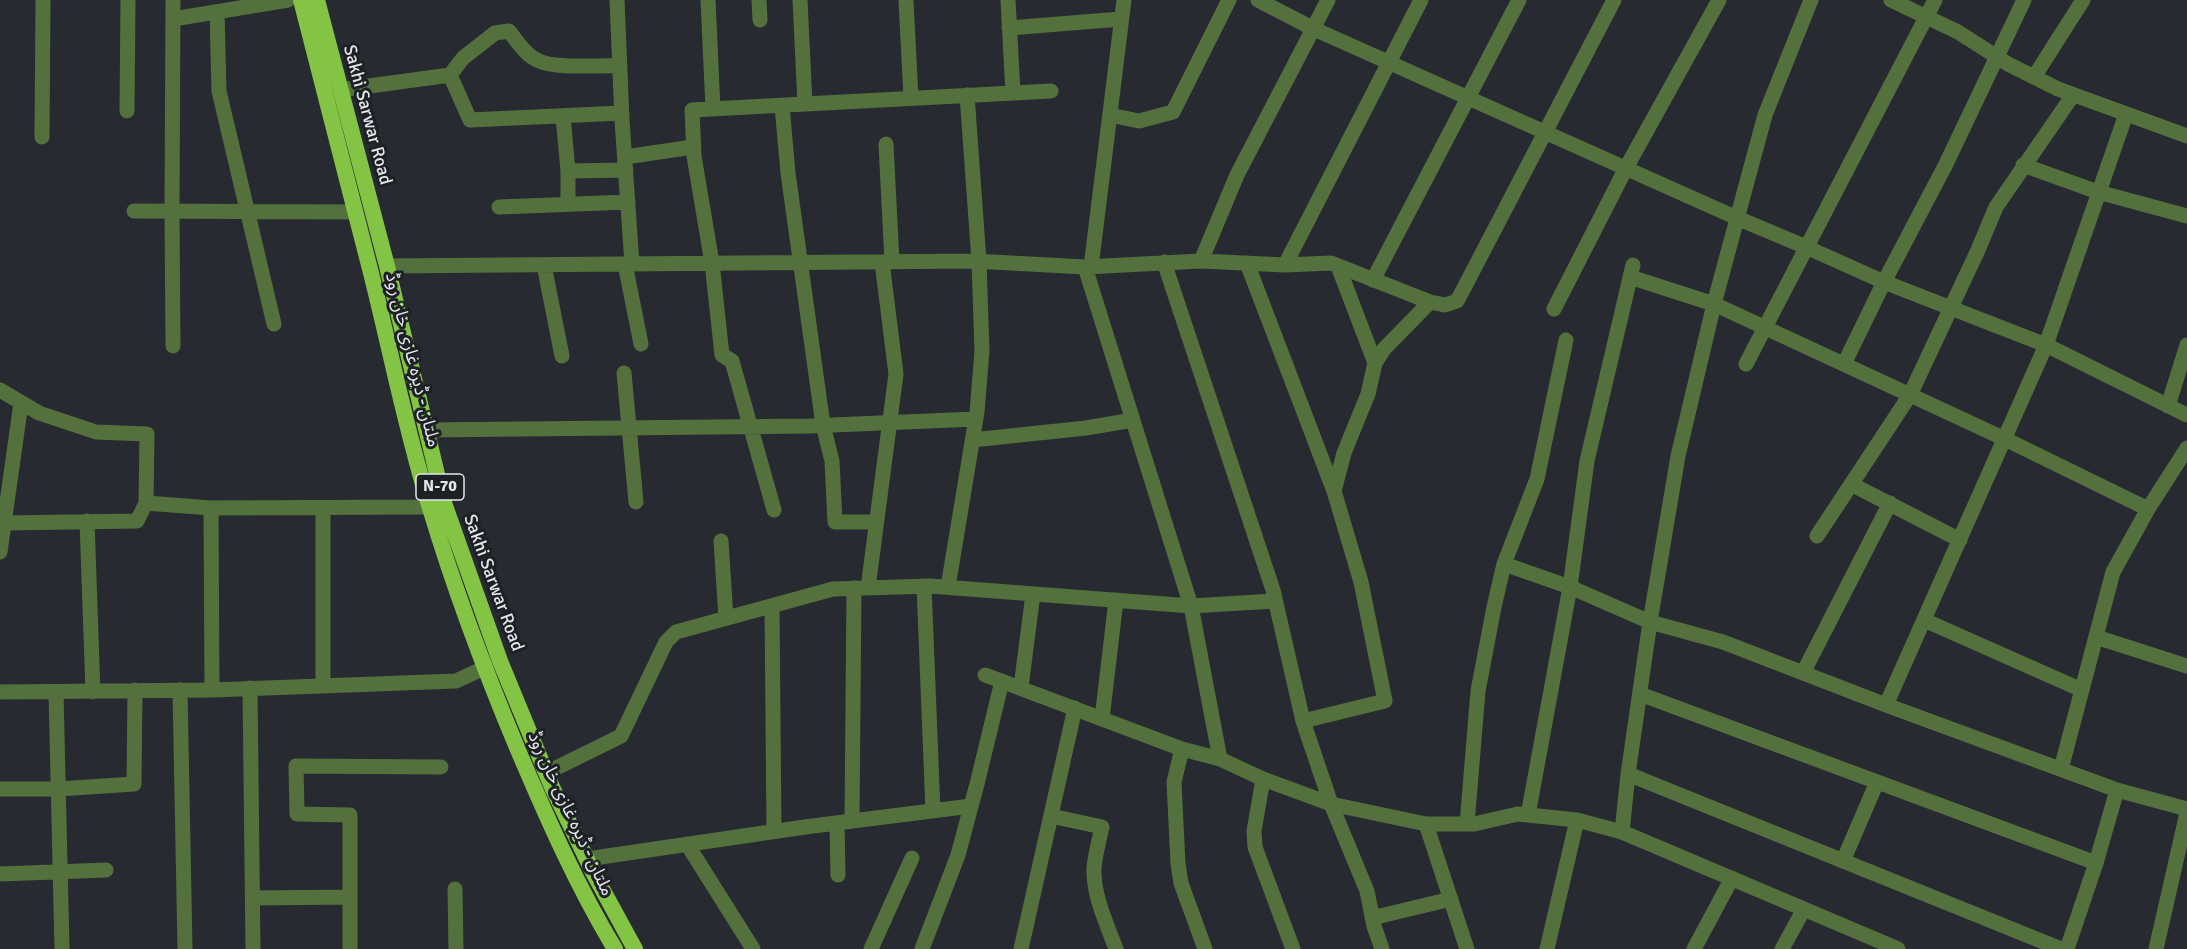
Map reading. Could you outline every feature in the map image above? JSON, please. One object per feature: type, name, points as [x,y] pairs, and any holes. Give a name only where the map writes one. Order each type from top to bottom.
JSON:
[{"type":"highway","name":"ملتان - ڈیرہ غازی خان روڈ","points":[[301,0],[356,212],[484,668],[547,818],[615,949]]},
{"type":"highway","name":"Sakhi Sarwar Road","points":[[316,0],[387,266],[426,430],[437,505],[546,772],[614,913],[635,949]]},
{"type":"highway","points":[[599,922],[614,913]]},
{"type":"street","points":[[42,137],[43,0]]},
{"type":"street","points":[[127,111],[128,0]]},
{"type":"street","points":[[173,0],[171,212],[173,346]]},
{"type":"street","points":[[173,19],[288,0]]},
{"type":"street","points":[[617,0],[628,202],[629,264],[641,344]]},
{"type":"street","points":[[708,0],[713,109]]},
{"type":"street","points":[[759,0],[760,20]]},
{"type":"street","points":[[800,0],[805,104]]},
{"type":"street","points":[[906,0],[911,98]]},
{"type":"street","points":[[1008,0],[1013,93]]},
{"type":"street","points":[[1124,0],[1088,267],[1191,606],[1220,759]]},
{"type":"street","points":[[1110,115],[1139,121],[1173,112],[1229,0]]},
{"type":"street","points":[[1258,0],[1314,29],[1737,218],[1884,282],[2046,345],[2187,415]]},
{"type":"street","points":[[1201,261],[1237,175],[1328,0]]},
{"type":"street","points":[[1285,265],[1421,0]]},
{"type":"street","points":[[1374,280],[1519,0]]},
{"type":"street","points":[[387,266],[979,261],[1088,267],[1201,261],[1285,265],[1331,263],[1430,302],[1444,305],[1457,301],[1614,0]]},
{"type":"street","points":[[1554,309],[1626,168],[1719,0]]},
{"type":"street","points":[[1622,832],[1650,622],[1678,456],[1714,304],[1765,115],[1811,0]]},
{"type":"street","points":[[1891,0],[1958,32],[2034,77],[2073,95],[2187,136]]},
{"type":"street","points":[[1746,364],[1935,0]]},
{"type":"street","points":[[1844,364],[1946,164],[2024,0]]},
{"type":"street","points":[[2034,77],[2084,0]]},
{"type":"street","points":[[217,12],[219,91],[274,324]]},
{"type":"street","points":[[1009,28],[1121,19]]},
{"type":"street","points":[[340,90],[450,75],[463,58],[495,33],[509,31],[522,48],[538,61],[554,64],[620,66]]},
{"type":"street","points":[[450,75],[470,120],[622,113]]},
{"type":"street","points":[[774,510],[732,361],[722,355],[712,263],[693,147],[692,110],[1051,91]]},
{"type":"street","points":[[948,587],[976,419],[982,351],[979,261],[967,95]]},
{"type":"street","points":[[1817,537],[1910,395],[1996,207],[2073,95]]},
{"type":"street","points":[[782,106],[788,173],[823,425],[832,460],[835,522],[876,522]]},
{"type":"street","points":[[1886,705],[2046,345],[2126,114]]},
{"type":"street","points":[[563,116],[568,171],[568,204]]},
{"type":"street","points":[[838,875],[845,822],[861,588],[876,522],[896,374],[887,262],[886,144]]},
{"type":"street","points":[[568,171],[625,163],[693,147]]},
{"type":"street","points":[[2023,165],[2098,192],[2187,216]]},
{"type":"street","points":[[499,207],[628,202]]},
{"type":"street","points":[[134,211],[356,212]]},
{"type":"street","points":[[1164,262],[1275,601],[1303,721],[1331,804],[1367,891],[1372,918],[1382,949]]},
{"type":"street","points":[[1247,263],[1334,491],[1361,582],[1385,701],[1303,721]]},
{"type":"street","points":[[544,265],[562,356]]},
{"type":"street","points":[[1338,266],[1375,363]]},
{"type":"street","points":[[1528,815],[1570,588],[1587,461],[1631,271],[1714,304],[2006,439],[2148,509]]},
{"type":"street","points":[[1334,491],[1344,453],[1368,394],[1375,363],[1384,349],[1430,302]]},
{"type":"street","points":[[1467,824],[1478,692],[1494,607],[1504,564],[1537,479],[1566,340]]},
{"type":"street","points":[[2168,406],[2187,345]]},
{"type":"street","points":[[624,373],[636,502]]},
{"type":"street","points":[[0,390],[39,413],[96,432],[147,434],[146,503],[137,521],[5,523]]},
{"type":"street","points":[[0,552],[21,403]]},
{"type":"street","points":[[426,430],[630,429],[976,419]]},
{"type":"street","points":[[972,440],[1086,428],[1133,420]]},
{"type":"street","points":[[2061,769],[2113,572],[2148,509],[2187,448]]},
{"type":"street","points":[[1851,484],[1960,540]]},
{"type":"street","points":[[146,503],[212,508],[437,505]]},
{"type":"street","points":[[1803,673],[1890,503]]},
{"type":"street","points":[[212,508],[212,690]]},
{"type":"street","points":[[323,508],[323,686]]},
{"type":"street","points":[[87,521],[93,692]]},
{"type":"street","points":[[721,541],[726,618]]},
{"type":"street","points":[[1504,564],[1570,588],[1650,622],[1723,642],[2117,790],[2187,811],[2156,949]]},
{"type":"street","points":[[924,586],[933,811]]},
{"type":"street","points":[[546,772],[621,736],[666,642],[676,632],[833,589],[948,587],[1191,606],[1275,601]]},
{"type":"street","points":[[1021,687],[1033,594]]},
{"type":"street","points":[[1102,718],[1116,600]]},
{"type":"street","points":[[772,606],[774,831]]},
{"type":"street","points":[[1924,620],[2082,690]]},
{"type":"street","points":[[2096,637],[2187,666]]},
{"type":"street","points":[[0,692],[212,690],[456,681],[484,668]]},
{"type":"street","points":[[985,675],[1182,749],[1220,759],[1263,779],[1331,804],[1425,824],[1467,824],[1518,814],[1577,820],[1622,832],[1894,948]]},
{"type":"street","points":[[922,949],[958,855],[1002,681]]},
{"type":"street","points":[[250,688],[253,949]]},
{"type":"street","points":[[0,789],[58,789],[134,784],[135,690]]},
{"type":"street","points":[[180,690],[185,949]]},
{"type":"street","points":[[56,692],[62,949]]},
{"type":"street","points":[[1640,694],[2096,863]]},
{"type":"street","points":[[1021,949],[1075,708]]},
{"type":"street","points":[[1182,749],[1174,782],[1181,883],[1205,949]]},
{"type":"street","points":[[350,949],[350,815],[297,814],[296,766],[441,767]]},
{"type":"street","points":[[1628,774],[2061,949]]},
{"type":"street","points":[[1263,779],[1254,831],[1255,847],[1293,949]]},
{"type":"street","points":[[1844,861],[1877,782]]},
{"type":"street","points":[[2067,949],[2096,863],[2117,790]]},
{"type":"street","points":[[587,859],[774,831],[971,806]]},
{"type":"street","points":[[1051,816],[1102,827],[1094,866],[1094,879],[1116,949]]},
{"type":"street","points":[[1548,949],[1577,820]]},
{"type":"street","points":[[1425,824],[1467,949]]},
{"type":"street","points":[[687,844],[753,949]]},
{"type":"street","points":[[871,949],[912,858]]},
{"type":"street","points":[[0,874],[106,870]]},
{"type":"street","points":[[1694,949],[1732,878]]},
{"type":"street","points":[[455,889],[456,949]]},
{"type":"street","points":[[253,898],[350,897]]},
{"type":"street","points":[[1372,918],[1451,899]]},
{"type":"street","points":[[1782,949],[1804,909]]}]
